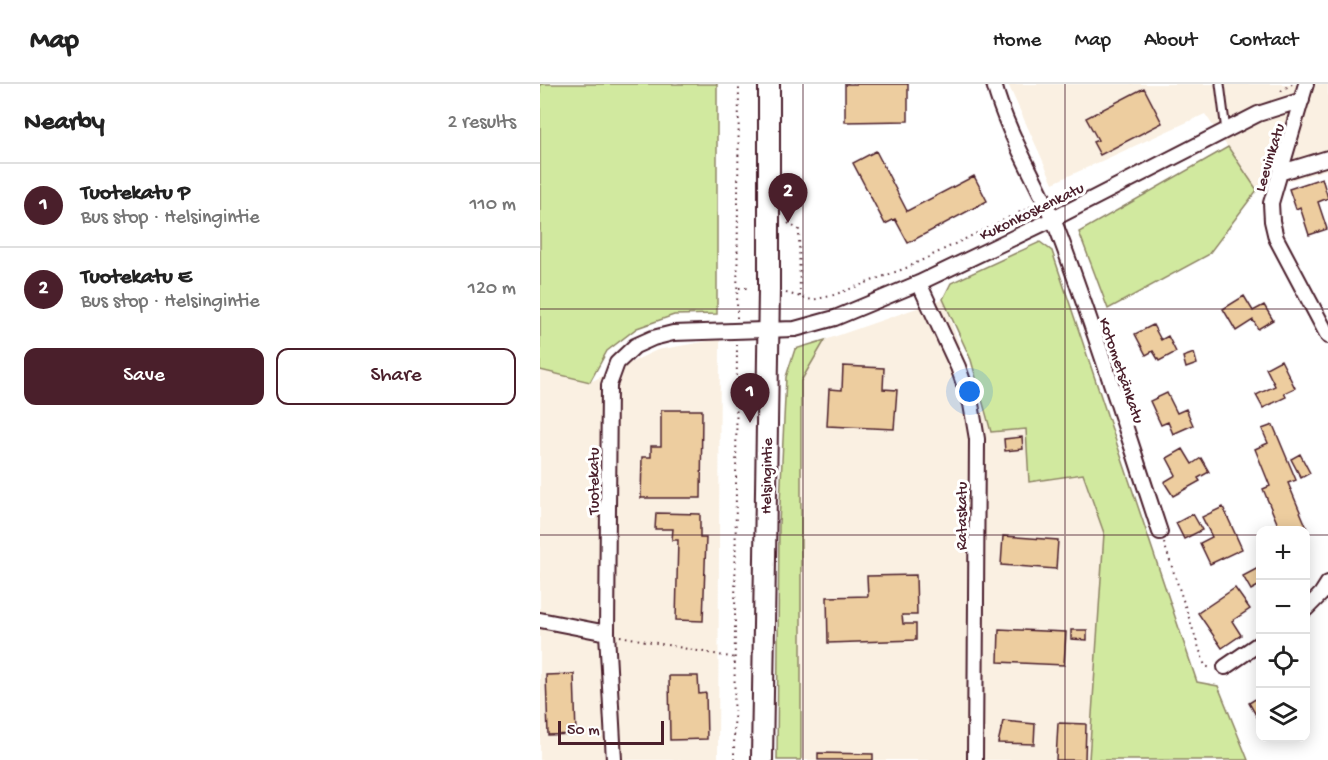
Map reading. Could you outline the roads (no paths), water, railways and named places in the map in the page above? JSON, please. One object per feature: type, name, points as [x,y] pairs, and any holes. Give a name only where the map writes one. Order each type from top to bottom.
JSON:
[{"type":"main road","name":"Helsingintie","points":[[762,760],[770,289],[769,84]]},
{"type":"street","name":"Kotometsänkatu","points":[[994,84],[1001,111],[1053,219],[1160,532]]},
{"type":"street","name":"Leevinkatu","points":[[1306,84],[1282,172],[1271,203],[1272,221],[1276,238],[1328,336]]},
{"type":"street","name":"Kukonkoskenkatu","points":[[768,331],[795,329],[835,318],[919,283],[1053,219],[1258,114],[1302,100]]},
{"type":"street","points":[[1282,172],[1328,158]]},
{"type":"street","name":"Rataskatu","points":[[919,283],[958,368],[971,404],[977,439],[975,760]]},
{"type":"street","name":"Tuotekatu","points":[[614,760],[608,633],[609,385],[617,363],[635,346],[653,338],[673,333],[768,331]]},
{"type":"street","points":[[1310,604],[1324,589]]},
{"type":"street","points":[[540,620],[608,633]]},
{"type":"street","points":[[1225,667],[1256,646]]},
{"type":"lane","points":[[1220,84],[1226,130]]},
{"type":"place","name":"Tuotekatu E","points":[[788,223]]},
{"type":"place","name":"Tuotekatu P","points":[[750,423]]}]
